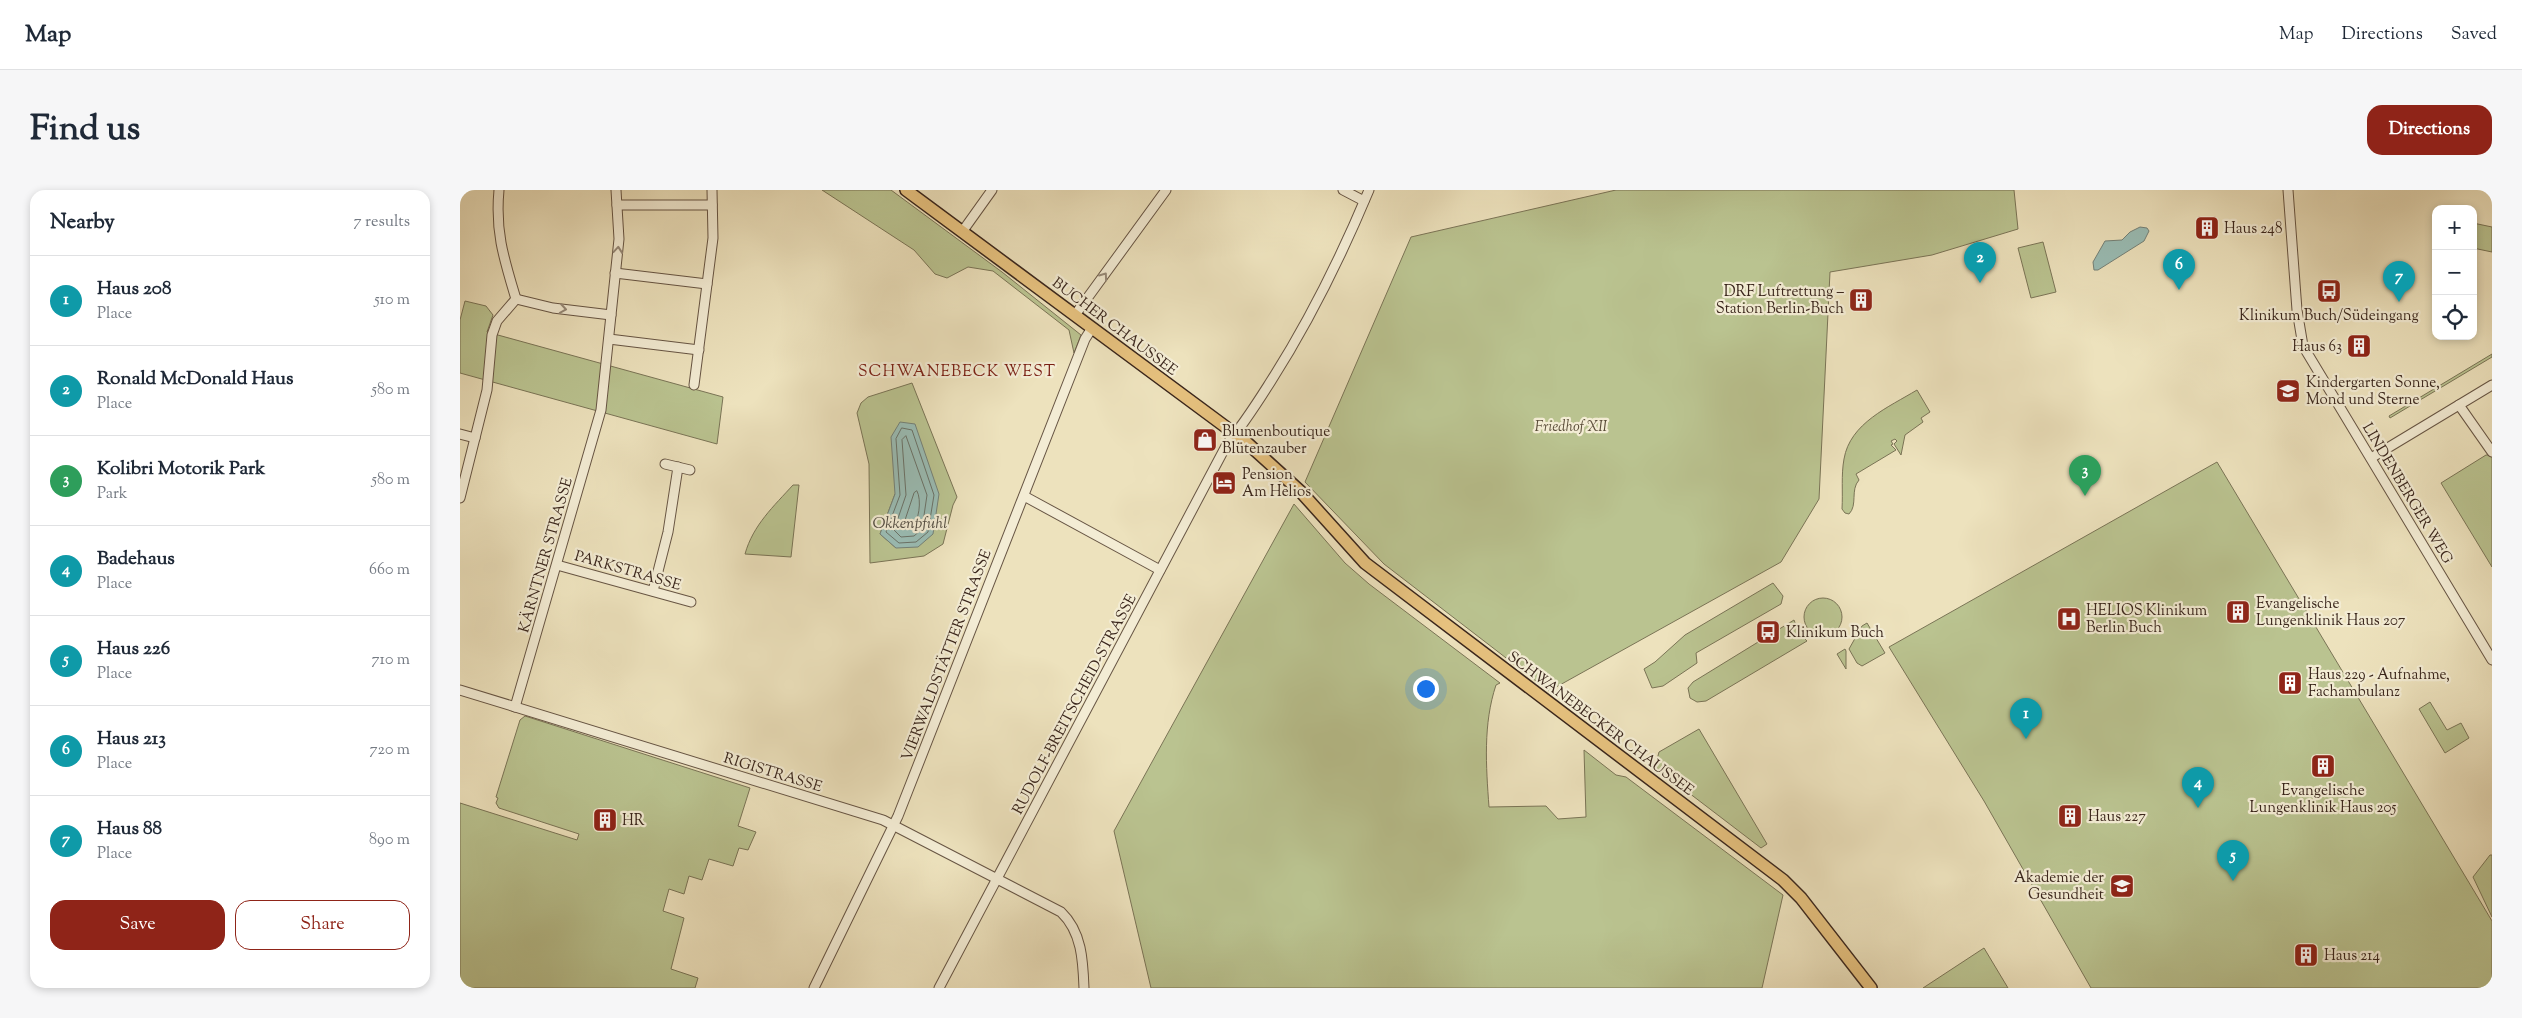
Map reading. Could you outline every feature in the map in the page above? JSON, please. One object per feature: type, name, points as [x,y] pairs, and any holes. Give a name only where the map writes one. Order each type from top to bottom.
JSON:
[{"type":"main road","name":"BUCHER CHAUSSEE","points":[[906,190],[1235,434],[1274,465],[1301,492]]},
{"type":"main road","name":"SCHWANEBECKER CHAUSSEE","points":[[1301,492],[1373,568],[1790,886],[1871,988]]},
{"type":"street","points":[[499,190],[499,243],[516,298]]},
{"type":"street","name":"KÄRNTNER STRASSE","points":[[515,707],[601,410],[619,239],[616,190]]},
{"type":"street","points":[[694,385],[712,238],[712,190]]},
{"type":"street","points":[[962,232],[992,190]]},
{"type":"street","points":[[1075,315],[1166,190]]},
{"type":"street","points":[[1343,190],[1364,201]]},
{"type":"street","name":"RUDOLF-BREITSCHEID-STRASSE","points":[[939,988],[1227,444],[1301,334],[1333,273],[1369,190]]},
{"type":"street","name":"LINDENBERGER WEG","points":[[2288,190],[2297,310],[2303,346],[2492,660]]},
{"type":"street","points":[[617,205],[712,205]]},
{"type":"street","points":[[615,273],[707,284]]},
{"type":"street","points":[[516,298],[553,308],[611,316]]},
{"type":"street","points":[[460,498],[487,390],[492,335],[497,321],[516,298]]},
{"type":"street","name":"VIERWALDSTÄTTER STRASSE","points":[[814,988],[894,825],[1085,338],[1092,328]]},
{"type":"street","points":[[609,339],[699,350]]},
{"type":"street","points":[[2371,458],[2492,385]]},
{"type":"street","points":[[2459,405],[2479,437],[2492,452]]},
{"type":"street","points":[[460,434],[475,438]]},
{"type":"street","points":[[665,464],[690,470]]},
{"type":"street","points":[[653,591],[668,532],[678,467]]},
{"type":"street","points":[[1024,496],[1160,570]]},
{"type":"street","name":"PARKSTRASSE","points":[[557,565],[691,602]]},
{"type":"street","name":"RIGISTRASSE","points":[[460,690],[894,825],[1064,915],[1073,927],[1082,954],[1084,988]]},
{"type":"green space","points":[[822,190],[891,190],[1002,272],[1081,335],[1074,353],[1069,330],[993,271],[968,267],[947,278],[935,274],[914,250]]},
{"type":"green space","name":"Friedhof XII","points":[[1616,190],[2014,190],[2018,229],[1932,255],[1830,272],[1819,499],[1781,562],[1549,691],[1384,564],[1305,482],[1411,237]]},
{"type":"green space","points":[[2477,224],[2492,227],[2492,252],[2477,249]]},
{"type":"green space","points":[[2043,242],[2056,292],[2031,298],[2018,248]]},
{"type":"green space","points":[[465,301],[486,306],[493,315],[487,332],[723,397],[717,444],[460,373],[460,320]]},
{"type":"green space","points":[[2492,354],[2492,357],[2390,418],[2389,416]]},
{"type":"green space","points":[[912,383],[957,497],[953,505],[943,544],[924,556],[870,563],[869,464],[857,413],[861,403],[868,397]],"holes":[[[895,494],[896,548],[880,534]]]},
{"type":"green space","points":[[1917,390],[1930,412],[1921,418],[1923,422],[1905,435],[1901,455],[1894,444],[1897,441],[1895,439],[1891,441],[1893,444],[1891,445],[1896,450],[1856,474],[1859,480],[1855,488],[1852,510],[1849,514],[1845,513],[1842,509],[1843,465],[1848,446],[1854,435],[1872,417]]},
{"type":"green space","points":[[2486,455],[2492,455],[2492,567],[2441,483]]},
{"type":"green space","points":[[2217,462],[2492,921],[2492,988],[2091,988],[1984,801],[1889,647]]},
{"type":"green space","points":[[793,485],[799,485],[791,557],[745,554],[759,525]]},
{"type":"green space","points":[[1294,504],[1345,563],[1369,584],[1500,683],[1496,685],[1487,730],[1486,761],[1489,807],[1546,806],[1558,819],[1586,817],[1584,750],[1616,775],[1626,777],[1783,895],[1762,988],[1151,988],[1114,831]]},
{"type":"green space","points":[[1773,583],[1783,596],[1781,604],[1696,653],[1697,663],[1663,686],[1652,688],[1644,669],[1655,662],[1685,635]]},
{"type":"green space","points":[[1823,598],[1837,603],[1842,617],[1837,631],[1823,636],[1809,631],[1804,617],[1809,603]]},
{"type":"green space","points":[[1794,620],[1799,633],[1807,641],[1706,701],[1697,702],[1690,698],[1688,688],[1693,682]]},
{"type":"green space","points":[[1867,623],[1885,653],[1862,666],[1857,663],[1849,649],[1862,626]]},
{"type":"green space","points":[[1845,649],[1846,651],[1846,669],[1837,654]]},
{"type":"green space","points":[[2430,702],[2447,730],[2461,723],[2469,738],[2445,753],[2419,709]]},
{"type":"green space","points":[[525,716],[750,788],[738,826],[756,832],[748,850],[739,848],[733,866],[709,859],[702,880],[689,876],[684,894],[669,889],[663,911],[684,918],[671,969],[698,978],[695,988],[460,988],[460,803],[577,840],[579,834],[499,808],[496,803],[498,798],[496,797],[520,720]]},
{"type":"green space","points":[[1699,729],[1767,844],[1761,848],[1655,767],[1659,752]]},
{"type":"green space","points":[[2490,855],[2492,855],[2492,917],[2473,877]]},
{"type":"green space","points":[[1984,948],[2008,988],[1923,988]]},
{"type":"water","points":[[2140,227],[2147,228],[2149,231],[2144,241],[2098,270],[2094,270],[2093,262],[2105,241],[2122,240],[2130,232]]},
{"type":"water","name":"Okkenpfuhl","points":[[900,422],[915,424],[939,494],[933,534],[918,547],[896,548],[880,534],[895,494],[891,437]]},
{"type":"place","name":"Haus 248","points":[[2207,228]]},
{"type":"place","name":"Ronald McDonald Haus","points":[[1980,283]]},
{"type":"place","name":"Haus 213","points":[[2179,290]]},
{"type":"place","name":"Klinikum Buch/Südeingang","points":[[2329,291]]},
{"type":"place","name":"DRF Luftrettung – Station Berlin-Buch","points":[[1861,300]]},
{"type":"place","name":"Haus 88","points":[[2399,302]]},
{"type":"place","name":"Haus 63","points":[[2359,346]]},
{"type":"place","name":"Kindergarten Sonne, Mond und Sterne","points":[[2288,391]]},
{"type":"place","name":"Blumenboutique Blütenzauber","points":[[1205,440]]},
{"type":"place","name":"Pension Am Helios","points":[[1224,483]]},
{"type":"place","name":"Kolibri Motorik Park","points":[[2085,496]]},
{"type":"place","name":"Evangelische Lungenklinik Haus 207","points":[[2238,612]]},
{"type":"place","name":"HELIOS Klinikum Berlin Buch","points":[[2069,619]]},
{"type":"place","name":"Klinikum Buch","points":[[1768,632]]},
{"type":"place","name":"Haus 229 - Aufnahme, Fachambulanz","points":[[2290,683]]},
{"type":"place","name":"Haus 208","points":[[2026,739]]},
{"type":"place","name":"Evangelische Lungenklinik Haus 205","points":[[2323,766]]},
{"type":"place","name":"Badehaus","points":[[2198,808]]},
{"type":"place","name":"Haus 227","points":[[2070,816]]},
{"type":"place","name":"HR","points":[[605,820]]},
{"type":"place","name":"Haus 226","points":[[2233,881]]},
{"type":"place","name":"Akademie der Gesundheit","points":[[2122,886]]},
{"type":"place","name":"Haus 214","points":[[2306,955]]},
{"type":"district","name":"SCHWANEBECK WEST","points":[[957,370]]}]
